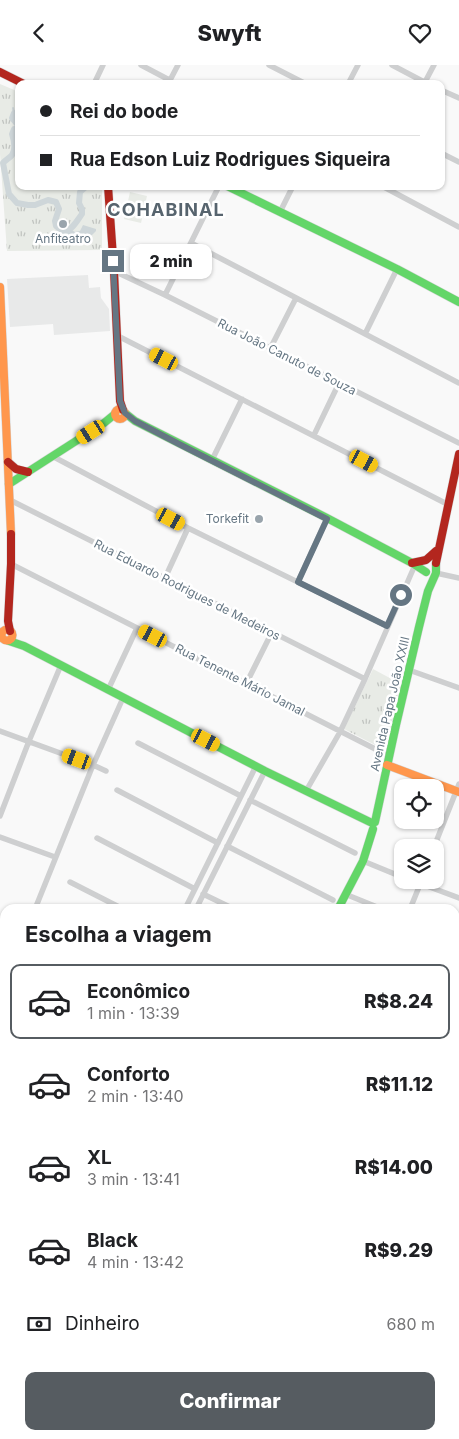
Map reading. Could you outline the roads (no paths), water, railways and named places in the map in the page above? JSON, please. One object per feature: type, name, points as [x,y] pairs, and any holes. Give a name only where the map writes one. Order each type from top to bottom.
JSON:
[{"type":"main road","points":[[0,72],[16,80]]},
{"type":"main road","points":[[0,77],[10,77]]},
{"type":"main road","points":[[108,190],[120,414]]},
{"type":"main road","points":[[235,190],[459,302]]},
{"type":"main road","points":[[0,287],[10,500],[11,564],[8,621],[5,634],[108,690],[373,825]]},
{"type":"main road","points":[[120,414],[431,571]]},
{"type":"main road","points":[[9,484],[120,414]]},
{"type":"main road","name":"Avenida Papa João XXIII","points":[[340,904],[363,861],[373,825],[429,591],[431,571],[447,504],[457,473],[459,454]]},
{"type":"main road","points":[[8,462],[16,469],[28,472]]},
{"type":"main road","points":[[414,564],[426,561],[437,550]]},
{"type":"main road","points":[[387,765],[458,789]]},
{"type":"street","points":[[96,80],[103,65]]},
{"type":"street","points":[[141,65],[166,80]]},
{"type":"street","points":[[170,80],[178,65]]},
{"type":"street","points":[[268,65],[298,80]]},
{"type":"street","points":[[350,80],[358,65]]},
{"type":"street","points":[[392,65],[421,80]]},
{"type":"street","points":[[428,80],[434,65]]},
{"type":"street","points":[[445,92],[459,98]]},
{"type":"street","points":[[445,155],[459,162]]},
{"type":"street","points":[[165,295],[217,190]]},
{"type":"street","points":[[280,212],[291,190]]},
{"type":"street","points":[[390,190],[459,227]]},
{"type":"street","points":[[191,243],[459,383]]},
{"type":"street","points":[[143,256],[176,273]]},
{"type":"street","points":[[365,334],[396,269]]},
{"type":"street","name":"Rua João Canuto de Souza","points":[[114,271],[459,443]]},
{"type":"street","points":[[270,349],[296,298]]},
{"type":"street","points":[[116,335],[447,504]]},
{"type":"street","points":[[314,435],[339,383]]},
{"type":"street","points":[[212,460],[242,399]]},
{"type":"street","points":[[52,456],[188,528],[387,626]]},
{"type":"street","name":"Rua Eduardo Rodrigues de Medeiros","points":[[10,500],[365,679]]},
{"type":"street","points":[[298,582],[327,519]]},
{"type":"street","points":[[164,578],[188,528]]},
{"type":"street","name":"Rua Tenente Mário Jamal","points":[[11,564],[389,756]]},
{"type":"street","points":[[306,791],[340,732],[365,679],[414,564]]},
{"type":"street","points":[[431,571],[459,578]]},
{"type":"street","points":[[108,690],[137,628]]},
{"type":"street","points":[[246,683],[272,632]]},
{"type":"street","points":[[0,816],[61,665]]},
{"type":"street","points":[[409,669],[459,688]]},
{"type":"street","points":[[37,904],[54,857],[123,697]]},
{"type":"street","points":[[0,731],[106,771]]},
{"type":"street","points":[[138,743],[241,796]]},
{"type":"street","points":[[189,904],[256,766]]},
{"type":"street","points":[[198,904],[265,771]]},
{"type":"street","points":[[437,839],[458,789]]},
{"type":"street","points":[[117,790],[218,843]]},
{"type":"street","points":[[250,800],[356,853]]},
{"type":"street","points":[[232,814],[241,819]]},
{"type":"street","points":[[0,837],[54,857]]},
{"type":"street","points":[[97,839],[195,889]]},
{"type":"street","points":[[227,846],[332,900]]},
{"type":"street","points":[[209,861],[217,865]]},
{"type":"street","points":[[363,861],[394,874]]},
{"type":"street","points":[[70,882],[113,904]]},
{"type":"street","points":[[412,904],[418,889]]},
{"type":"street","points":[[438,889],[459,898]]},
{"type":"street","points":[[203,894],[224,904]]},
{"type":"street","points":[[345,894],[370,904]]},
{"type":"waterway","points":[[13,108],[14,113]]},
{"type":"waterway","points":[[14,113],[12,118],[15,122]]},
{"type":"waterway","points":[[15,129],[12,134],[13,153],[3,163],[9,194],[17,203],[35,205],[48,200],[56,202],[59,209],[55,221],[56,226],[62,231],[66,231],[71,228],[82,214],[79,203],[80,192],[82,190]]},
{"type":"place","name":"Anfiteatro","points":[[63,224]]},
{"type":"place","name":"Torkefit","points":[[259,519]]},
{"type":"district","name":"COHABINAL","points":[[166,210]]}]
